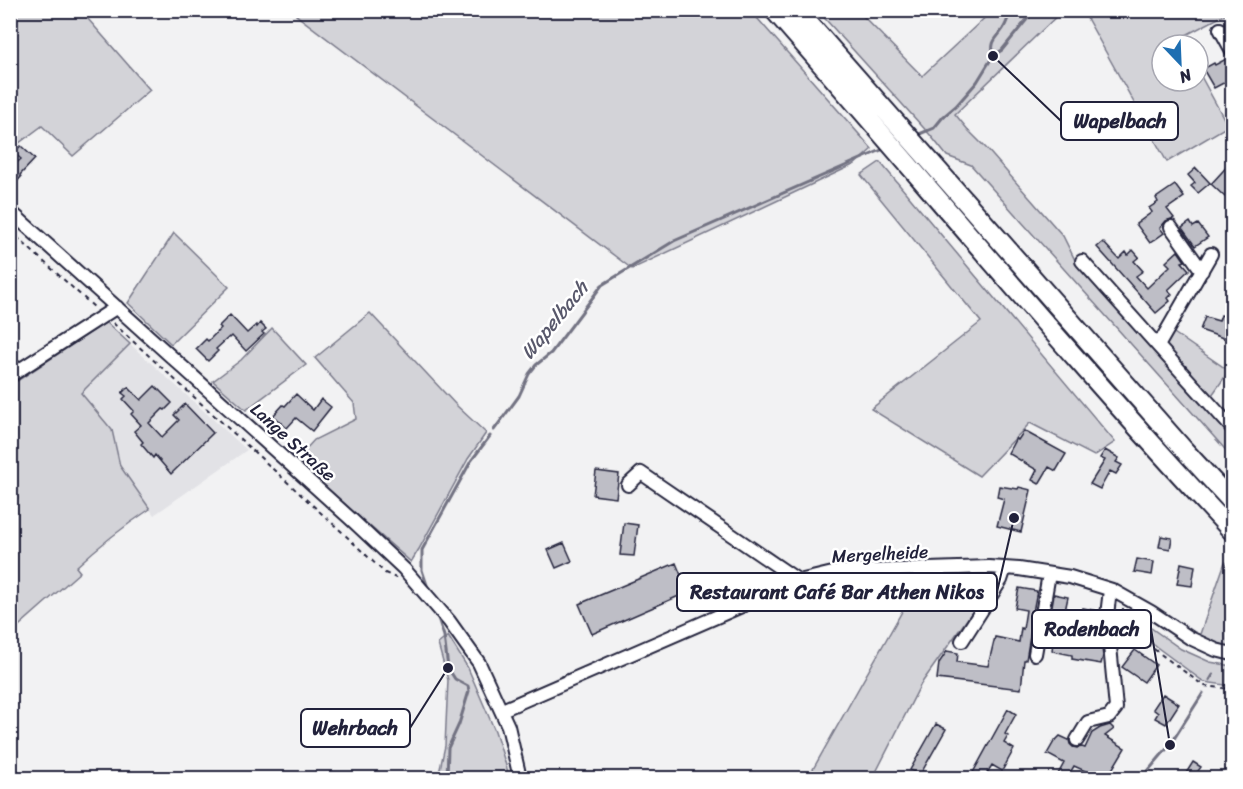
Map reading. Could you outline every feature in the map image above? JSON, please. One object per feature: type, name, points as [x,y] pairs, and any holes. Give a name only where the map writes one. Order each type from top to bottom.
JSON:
[{"type":"highway","points":[[774,10],[1177,472],[1233,531]]},
{"type":"highway","points":[[797,10],[1184,450],[1233,502]]},
{"type":"street","points":[[1220,29],[1233,51]]},
{"type":"street","name":"Lange Straße","points":[[10,211],[352,520],[400,574],[449,621],[479,663],[502,710],[510,734],[519,778]]},
{"type":"street","points":[[1171,227],[1202,271]]},
{"type":"street","points":[[1158,346],[1211,254]]},
{"type":"street","points":[[1082,261],[1233,428]]},
{"type":"street","points":[[10,376],[117,307]]},
{"type":"street","points":[[628,486],[641,473],[799,581]]},
{"type":"street","name":"Mergelheide","points":[[502,710],[799,581],[837,572],[989,567],[1070,577],[1110,590],[1151,612],[1190,638],[1216,650],[1233,654]]},
{"type":"street","points":[[963,641],[1001,580],[1005,568]]},
{"type":"street","points":[[1035,654],[1049,574]]},
{"type":"street","points":[[1077,740],[1089,722],[1109,717],[1116,708],[1107,615],[1110,590]]},
{"type":"path","points":[[10,231],[386,573],[400,574]]},
{"type":"path","points":[[1131,610],[1123,605],[1122,615],[1132,633],[1204,686],[1233,689]]},
{"type":"shaded area","points":[[11,10],[81,11],[150,90],[73,156],[42,126],[11,149]]},
{"type":"shaded area","points":[[305,10],[751,11],[872,149],[855,164],[632,269],[296,15]]},
{"type":"shaded area","points":[[818,11],[858,11],[922,76],[992,11],[1062,11],[955,114],[1063,236],[1075,260],[1232,434],[1232,457],[971,165],[947,156]]},
{"type":"shaded area","points":[[1083,11],[1232,11],[1190,33],[1150,33],[1150,93],[1210,93],[1228,126],[1167,162]]},
{"type":"shaded area","points":[[880,162],[1115,442],[1094,456],[1030,423],[979,476],[871,409],[981,322],[861,175]]},
{"type":"shaded area","points":[[174,233],[229,287],[171,344],[128,303]]},
{"type":"shaded area","points":[[370,313],[456,405],[486,433],[468,459],[411,562],[295,461],[314,440],[356,419],[354,403],[315,358]]},
{"type":"shaded area","points":[[106,322],[130,344],[81,393],[112,430],[120,466],[150,509],[112,536],[76,567],[80,572],[13,631],[10,629],[10,505],[18,498],[11,488],[11,385]]},
{"type":"shaded area","points":[[272,328],[306,365],[246,410],[213,381],[241,360]]},
{"type":"shaded area","points":[[1171,331],[1229,371],[1210,398],[1164,344]]},
{"type":"shaded area","points":[[130,344],[247,450],[154,515],[120,466],[112,430],[80,393]]},
{"type":"shaded area","points":[[1225,562],[1232,571],[1232,647],[1199,637]]},
{"type":"shaded area","points":[[992,584],[921,684],[873,778],[808,778],[917,585]]},
{"type":"shaded area","points":[[1127,611],[1181,649],[1210,662],[1232,666],[1232,686],[1204,682],[1135,631],[1127,617]]},
{"type":"shaded area","points":[[448,636],[468,668],[495,731],[510,778],[438,778],[445,746],[448,680],[438,644]]},
{"type":"building","points":[[1228,58],[1233,59],[1233,78],[1214,88],[1210,81],[1210,65],[1214,63],[1215,65]]},
{"type":"building","points":[[21,146],[35,159],[10,189],[10,167],[21,159],[13,152]]},
{"type":"building","points":[[1233,160],[1233,189],[1225,197],[1211,184]]},
{"type":"building","points":[[1196,168],[1210,183],[1198,193],[1191,186],[1195,183],[1188,175]]},
{"type":"building","points":[[1175,185],[1184,197],[1167,209],[1174,218],[1166,221],[1160,228],[1164,233],[1150,243],[1136,224],[1152,212],[1149,208],[1158,202],[1156,198]]},
{"type":"building","points":[[1190,222],[1193,227],[1198,224],[1208,237],[1195,246],[1182,228]]},
{"type":"building","points":[[1103,242],[1119,259],[1126,252],[1128,255],[1133,250],[1139,257],[1134,261],[1143,271],[1136,276],[1147,288],[1170,266],[1166,262],[1178,251],[1185,261],[1182,262],[1189,270],[1168,290],[1172,294],[1168,298],[1170,301],[1156,313],[1097,247]]},
{"type":"building","points":[[230,315],[247,333],[260,323],[266,329],[262,332],[264,334],[246,351],[232,336],[229,337],[216,349],[218,351],[208,361],[196,349],[221,328],[219,326]]},
{"type":"building","points":[[1221,315],[1233,319],[1233,336],[1231,335],[1229,340],[1200,330],[1205,317],[1219,321]]},
{"type":"building","points":[[155,386],[172,403],[149,423],[162,437],[179,420],[174,415],[185,404],[213,433],[171,474],[155,455],[153,458],[141,444],[143,442],[134,431],[141,425],[131,414],[134,411],[123,399],[126,396],[122,393],[128,387],[141,400]]},
{"type":"building","points":[[296,394],[313,410],[321,399],[331,407],[312,431],[296,418],[287,428],[273,416]]},
{"type":"building","points":[[1024,431],[1066,454],[1056,471],[1049,467],[1039,484],[1032,480],[1037,470],[1008,453],[1016,438],[1018,440]]},
{"type":"building","points":[[1105,450],[1119,458],[1116,462],[1122,465],[1116,474],[1110,471],[1100,489],[1090,484],[1105,460],[1100,458]]},
{"type":"building","points":[[596,471],[619,474],[616,498],[593,495]]},
{"type":"building","points":[[999,486],[1031,490],[1021,532],[997,526],[1004,499],[997,497]]},
{"type":"building","points":[[624,523],[638,525],[634,556],[620,555]]},
{"type":"building","points":[[1161,536],[1172,538],[1170,549],[1159,547]]},
{"type":"building","points":[[564,543],[572,561],[556,568],[548,550]]},
{"type":"building","points":[[1137,559],[1154,562],[1152,575],[1134,572]]},
{"type":"building","points":[[676,563],[688,592],[592,634],[579,604]]},
{"type":"building","points":[[1181,563],[1195,566],[1192,586],[1177,584]]},
{"type":"building","points":[[1019,588],[1037,591],[1021,689],[937,679],[939,663],[947,651],[958,653],[957,662],[988,666],[995,637],[1019,642],[1026,610],[1015,608]]},
{"type":"building","points":[[1054,594],[1068,597],[1065,611],[1082,614],[1083,608],[1098,611],[1093,637],[1101,638],[1100,649],[1102,649],[1103,656],[1101,664],[1072,659],[1072,655],[1052,651],[1053,641],[1065,643],[1068,624],[1052,621],[1051,629],[1048,629]]},
{"type":"building","points":[[1135,650],[1156,665],[1144,682],[1122,667]]},
{"type":"building","points":[[1163,694],[1179,704],[1166,724],[1155,718],[1158,713],[1153,709]]},
{"type":"building","points":[[1008,709],[1016,714],[1005,734],[1008,736],[1004,743],[1014,749],[1002,771],[992,765],[984,778],[970,778]]},
{"type":"building","points":[[936,724],[946,729],[920,775],[910,770]]},
{"type":"building","points":[[1110,725],[1114,729],[1105,736],[1125,748],[1107,778],[1101,778],[1074,766],[1067,778],[1056,778],[1064,763],[1047,754],[1055,740],[1060,736],[1069,740],[1073,747],[1085,748],[1092,733]]},
{"type":"building","points":[[1193,762],[1201,767],[1193,778],[1183,778]]},
{"type":"waterway","name":"Wapelbach","points":[[993,56],[993,44],[1012,10]]},
{"type":"waterway","name":"Wapelbach","points":[[917,135],[934,128],[956,106],[977,82],[993,56],[1002,50],[1033,12],[1039,10]]},
{"type":"waterway","name":"Wapelbach","points":[[494,430],[519,396],[529,374],[551,353],[602,285],[674,241],[886,148]]},
{"type":"waterway","name":"Wapelbach","points":[[428,588],[422,570],[422,550],[471,461],[490,436]]},
{"type":"waterway","points":[[437,615],[444,636],[448,668],[455,679],[468,686],[469,691],[459,724],[448,748],[447,778]]},
{"type":"waterway","points":[[1210,680],[1213,675]]},
{"type":"waterway","points":[[1142,778],[1170,745],[1203,693]]},
{"type":"place","name":"Wapelbach","points":[[993,56]]},
{"type":"place","name":"Restaurant Café Bar Athen Nikos","points":[[1014,518]]},
{"type":"place","name":"Wehrbach","points":[[448,668]]},
{"type":"place","name":"Rodenbach","points":[[1170,745]]}]
